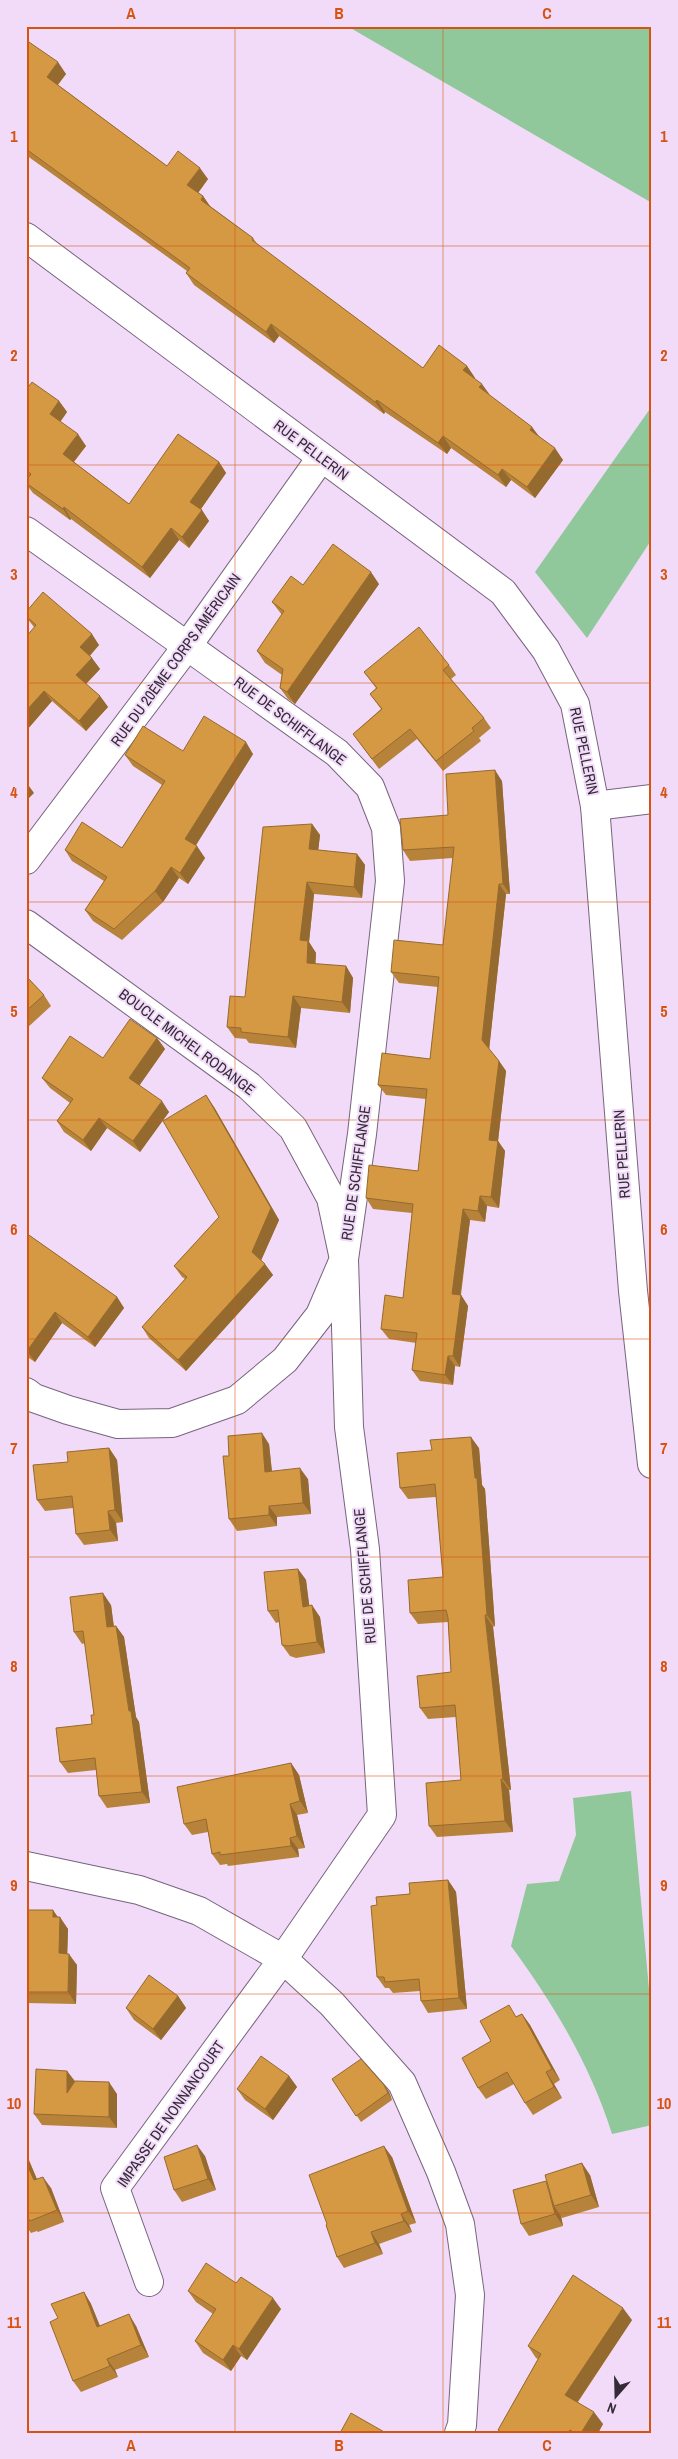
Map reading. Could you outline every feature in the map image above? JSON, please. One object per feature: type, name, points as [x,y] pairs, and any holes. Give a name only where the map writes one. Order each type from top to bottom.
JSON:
[{"type":"street","name":"RUE PELLERIN","points":[[26,237],[503,592],[546,650],[575,704],[595,806],[633,1291],[652,1464]]},
{"type":"street","name":"RUE DU 20ÈME CORPS AMÉRICAIN","points":[[26,860],[188,646],[321,458]]},
{"type":"street","name":"RUE DE SCHIFFLANGE","points":[[26,531],[337,752],[370,788],[386,828],[390,881],[362,1134],[344,1258],[349,1427],[365,1549],[382,1815],[282,1959]]},
{"type":"street","points":[[595,806],[652,799]]},
{"type":"street","name":"BOUCLE MICHEL RODANGE","points":[[26,924],[250,1086],[293,1128],[331,1198],[344,1258]]},
{"type":"street","points":[[29,1401],[118,1424],[172,1423],[237,1400],[285,1360],[320,1315],[344,1258]]},
{"type":"street","points":[[27,1863],[139,1890],[199,1911],[282,1959],[332,2004],[402,2083],[441,2172],[460,2224],[470,2296],[462,2425],[459,2433]]},
{"type":"street","name":"IMPASSE DE NONNANCOURT","points":[[149,2282],[115,2188],[282,1959]]},
{"type":"green space","points":[[347,26],[652,26],[652,203]]},
{"type":"green space","points":[[652,406],[652,539],[587,638],[535,572]]},
{"type":"green space","points":[[631,1791],[652,2022],[652,2125],[612,2134],[582,2060],[542,1990],[511,1946],[527,1884],[559,1881],[576,1835],[573,1798]]},
{"type":"building","points":[[26,40],[58,62],[47,77],[167,166],[178,151],[200,168],[187,185],[203,196],[201,200],[423,368],[439,345],[467,366],[463,370],[482,384],[479,387],[532,427],[530,430],[555,448],[527,487],[502,469],[498,475],[443,436],[438,443],[377,400],[375,402],[271,324],[266,332],[186,273],[190,268],[26,149]]},
{"type":"building","points":[[32,382],[59,401],[50,414],[78,434],[63,454],[129,504],[178,434],[219,462],[190,502],[202,510],[182,537],[171,528],[142,567],[64,507],[63,509],[26,483],[31,474],[26,470],[26,390]]},
{"type":"building","points":[[333,544],[371,572],[287,692],[280,688],[283,669],[257,651],[284,611],[272,602],[291,576],[303,585]]},
{"type":"building","points":[[43,592],[92,634],[80,647],[92,658],[76,675],[100,696],[79,721],[44,691],[26,711],[26,637],[36,625],[26,616],[26,612]]},
{"type":"building","points":[[419,627],[449,665],[443,670],[484,718],[472,728],[474,731],[436,761],[410,729],[372,759],[353,734],[382,709],[370,694],[377,688],[364,672]]},
{"type":"building","points":[[204,716],[246,742],[185,839],[197,846],[180,873],[171,867],[155,891],[114,929],[85,910],[107,877],[65,850],[82,822],[122,848],[165,781],[125,755],[143,726],[183,751]]},
{"type":"building","points":[[495,770],[503,884],[499,884],[482,1040],[499,1061],[489,1140],[498,1141],[491,1197],[480,1196],[478,1211],[463,1209],[452,1294],[461,1295],[453,1356],[448,1356],[445,1375],[412,1370],[417,1333],[381,1329],[385,1295],[403,1298],[413,1204],[366,1198],[369,1165],[418,1171],[427,1089],[378,1085],[382,1053],[430,1059],[439,977],[391,972],[394,940],[443,945],[454,847],[403,850],[400,819],[448,815],[446,774]]},
{"type":"building","points":[[312,824],[309,849],[357,854],[354,887],[307,882],[300,940],[308,941],[307,963],[346,966],[342,1002],[293,996],[288,1037],[241,1032],[241,1028],[227,1027],[230,996],[245,997],[263,827]]},
{"type":"building","points":[[26,976],[44,995],[26,1011]]},
{"type":"building","points":[[130,1019],[157,1038],[129,1078],[162,1101],[133,1141],[99,1118],[83,1140],[57,1121],[73,1099],[42,1078],[70,1036],[103,1058]]},
{"type":"building","points":[[206,1095],[271,1208],[252,1252],[265,1264],[178,1360],[142,1327],[187,1277],[174,1266],[219,1217],[163,1121]]},
{"type":"building","points":[[26,1233],[117,1297],[88,1337],[55,1312],[26,1351],[26,1300],[28,1297],[26,1295]]},
{"type":"building","points":[[262,1433],[265,1472],[300,1468],[303,1503],[269,1506],[269,1515],[229,1519],[223,1456],[229,1456],[228,1436]]},
{"type":"building","points":[[471,1437],[475,1478],[477,1478],[487,1615],[485,1615],[503,1779],[501,1779],[505,1821],[429,1826],[426,1783],[461,1780],[455,1705],[420,1708],[417,1676],[451,1672],[448,1618],[446,1610],[410,1613],[408,1580],[443,1577],[435,1484],[400,1488],[397,1453],[432,1450],[430,1440]]},
{"type":"building","points":[[109,1448],[115,1510],[108,1511],[110,1530],[76,1534],[72,1496],[37,1500],[33,1465],[68,1462],[67,1452]]},
{"type":"building","points":[[298,1569],[303,1607],[312,1605],[317,1642],[288,1646],[282,1645],[278,1610],[268,1611],[264,1572]]},
{"type":"building","points":[[103,1593],[107,1627],[116,1626],[129,1711],[131,1711],[142,1792],[99,1796],[95,1758],[60,1762],[56,1728],[92,1724],[91,1715],[94,1715],[83,1631],[74,1632],[70,1597]]},
{"type":"building","points":[[291,1763],[300,1801],[290,1804],[297,1836],[290,1838],[291,1846],[220,1855],[220,1852],[212,1854],[206,1819],[184,1824],[177,1787]]},
{"type":"building","points":[[448,1880],[459,1998],[421,2001],[419,1979],[385,1982],[384,1977],[377,1977],[371,1906],[377,1905],[376,1897],[410,1894],[409,1883]]},
{"type":"building","points":[[26,1910],[53,1910],[53,1917],[60,1917],[59,1953],[69,1954],[68,1992],[26,1992]]},
{"type":"building","points":[[149,1975],[178,1996],[153,2029],[126,2008]]},
{"type":"building","points":[[509,2005],[516,2017],[522,2014],[552,2069],[546,2072],[554,2087],[525,2103],[507,2072],[478,2088],[462,2058],[491,2041],[480,2021]]},
{"type":"building","points":[[261,2056],[289,2076],[265,2109],[237,2089]]},
{"type":"building","points":[[361,2059],[384,2085],[388,2093],[356,2116],[332,2079]]},
{"type":"building","points":[[36,2069],[67,2071],[67,2093],[75,2081],[109,2082],[109,2117],[34,2114]]},
{"type":"building","points":[[197,2145],[208,2179],[174,2190],[164,2157]]},
{"type":"building","points":[[384,2146],[408,2211],[401,2214],[404,2221],[371,2232],[375,2243],[337,2257],[309,2175]]},
{"type":"building","points":[[26,2162],[34,2180],[43,2177],[57,2210],[30,2221],[29,2219],[26,2220]]},
{"type":"building","points":[[582,2163],[591,2195],[554,2206],[545,2175]]},
{"type":"building","points":[[546,2181],[555,2214],[521,2224],[513,2190]]},
{"type":"building","points":[[206,2263],[236,2283],[241,2277],[273,2298],[239,2349],[233,2345],[223,2360],[195,2341],[216,2309],[188,2291]]},
{"type":"building","points":[[573,2275],[623,2308],[565,2395],[594,2412],[581,2433],[575,2433],[570,2430],[568,2433],[502,2433],[498,2430],[541,2354],[528,2346]]},
{"type":"building","points":[[84,2292],[97,2327],[129,2314],[141,2345],[107,2359],[110,2366],[73,2381],[50,2322],[58,2318],[51,2304]]},
{"type":"building","points":[[351,2413],[386,2433],[340,2433]]}]
